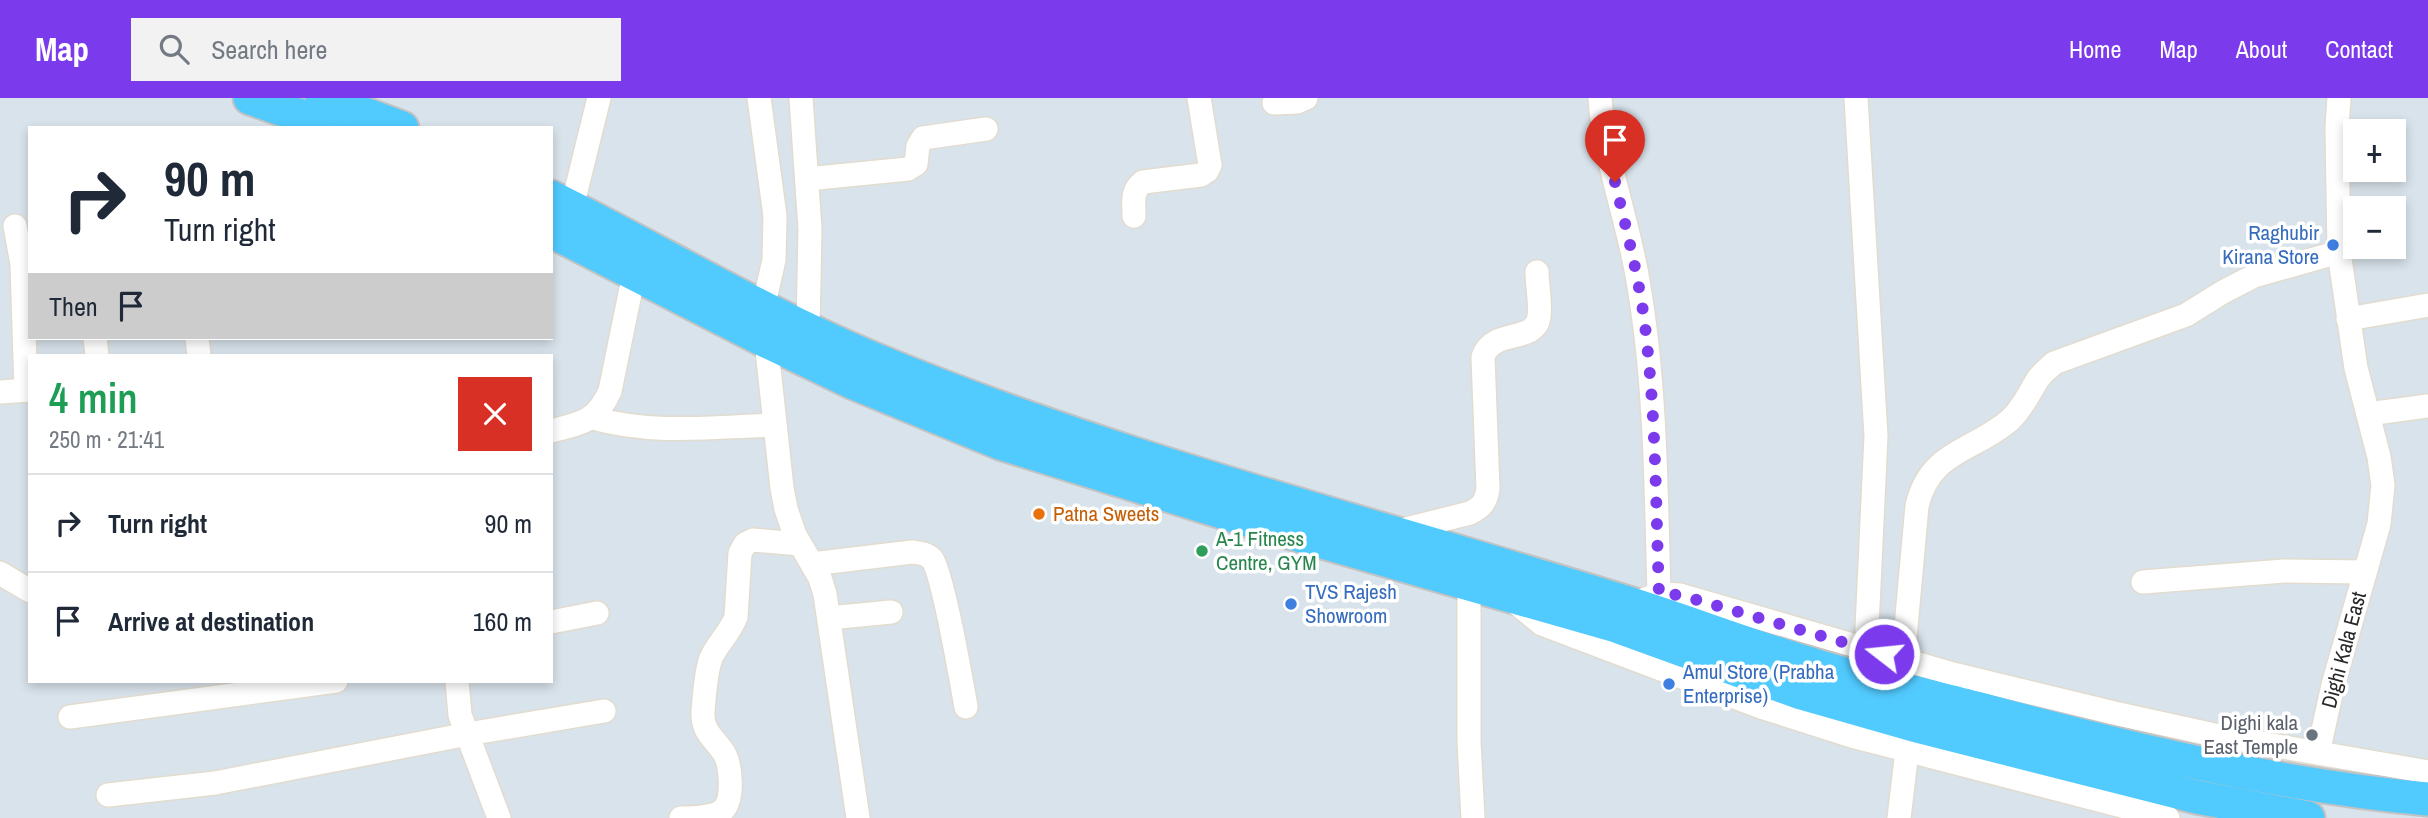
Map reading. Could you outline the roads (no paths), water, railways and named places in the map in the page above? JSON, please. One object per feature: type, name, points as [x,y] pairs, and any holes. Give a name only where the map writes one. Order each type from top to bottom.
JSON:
[{"type":"highway","points":[[250,98],[329,126]]},
{"type":"highway","points":[[322,98],[397,126]]},
{"type":"highway","points":[[558,212],[634,274],[854,383],[1000,443],[1264,525],[1809,679],[2193,762],[2309,783],[2428,799]]},
{"type":"highway","points":[[558,212],[898,368],[1087,438],[1239,487],[1394,532],[1645,599],[1809,679],[1962,739],[2197,797],[2308,818]]},
{"type":"street","points":[[558,212],[599,98]]},
{"type":"street","points":[[759,98],[775,216],[774,260],[763,308]]},
{"type":"street","points":[[801,98],[810,251],[808,329]]},
{"type":"street","points":[[1134,216],[1134,194],[1143,182],[1200,175],[1207,171],[1210,165],[1199,98]]},
{"type":"street","points":[[1274,103],[1297,102],[1306,98]]},
{"type":"street","points":[[1600,98],[1604,134],[1638,278],[1647,343],[1653,412],[1645,599],[1680,595],[1953,674],[2127,716],[2219,736],[2428,772]]},
{"type":"street","points":[[1856,98],[1876,436],[1866,649]]},
{"type":"street","name":"Dighi Kala East","points":[[2318,753],[2333,685],[2379,524],[2383,485],[2379,457],[2356,368],[2339,252],[2339,98]]},
{"type":"street","points":[[807,179],[908,169],[916,164],[918,146],[923,138],[986,129]]},
{"type":"street","points":[[0,392],[28,390],[22,264],[15,226]]},
{"type":"street","points":[[1903,660],[1917,506],[1927,477],[1939,465],[2012,419],[2039,377],[2054,363],[2186,315],[2230,287],[2254,276],[2339,252]]},
{"type":"street","points":[[1394,532],[1470,513],[1480,508],[1486,499],[1488,489],[1483,357],[1492,342],[1525,333],[1535,327],[1539,318],[1537,272]]},
{"type":"street","points":[[553,431],[578,425],[593,418],[602,408],[610,391],[634,274]]},
{"type":"street","points":[[2348,319],[2428,305]]},
{"type":"street","points":[[765,341],[786,509],[825,594],[858,818]]},
{"type":"street","points":[[2368,414],[2428,405]]},
{"type":"street","points":[[593,418],[621,426],[643,428],[775,425]]},
{"type":"street","points":[[681,818],[713,814],[723,810],[728,800],[731,776],[728,764],[703,725],[703,711],[711,658],[736,617],[740,553],[745,544],[753,540],[800,544]]},
{"type":"street","points":[[812,564],[912,552],[924,553],[933,560],[942,586],[966,706]]},
{"type":"street","points":[[2143,582],[2284,571],[2365,572]]},
{"type":"street","points":[[0,573],[28,590]]},
{"type":"street","points":[[1469,584],[1469,742],[1473,818]]},
{"type":"street","points":[[1507,595],[1542,624],[1761,707],[1907,751],[2168,818]]},
{"type":"street","points":[[829,618],[891,612]]},
{"type":"street","points":[[553,622],[597,613]]},
{"type":"street","points":[[70,717],[321,683]]},
{"type":"street","points":[[457,683],[460,715],[499,818]]},
{"type":"street","points":[[108,795],[215,783],[468,734],[604,711]]},
{"type":"street","points":[[1899,818],[1907,751]]},
{"type":"place","name":"Raghubir Kirana Store","points":[[2333,245]]},
{"type":"place","name":"Patna Sweets","points":[[1039,514]]},
{"type":"place","name":"A-1 Fitness Centre, GYM","points":[[1202,551]]},
{"type":"place","name":"TVS Rajesh Showroom","points":[[1291,604]]},
{"type":"place","name":"Amul Store (Prabha Enterprise)","points":[[1669,684]]},
{"type":"place","name":"Dighi kala East Temple","points":[[2312,735]]}]
